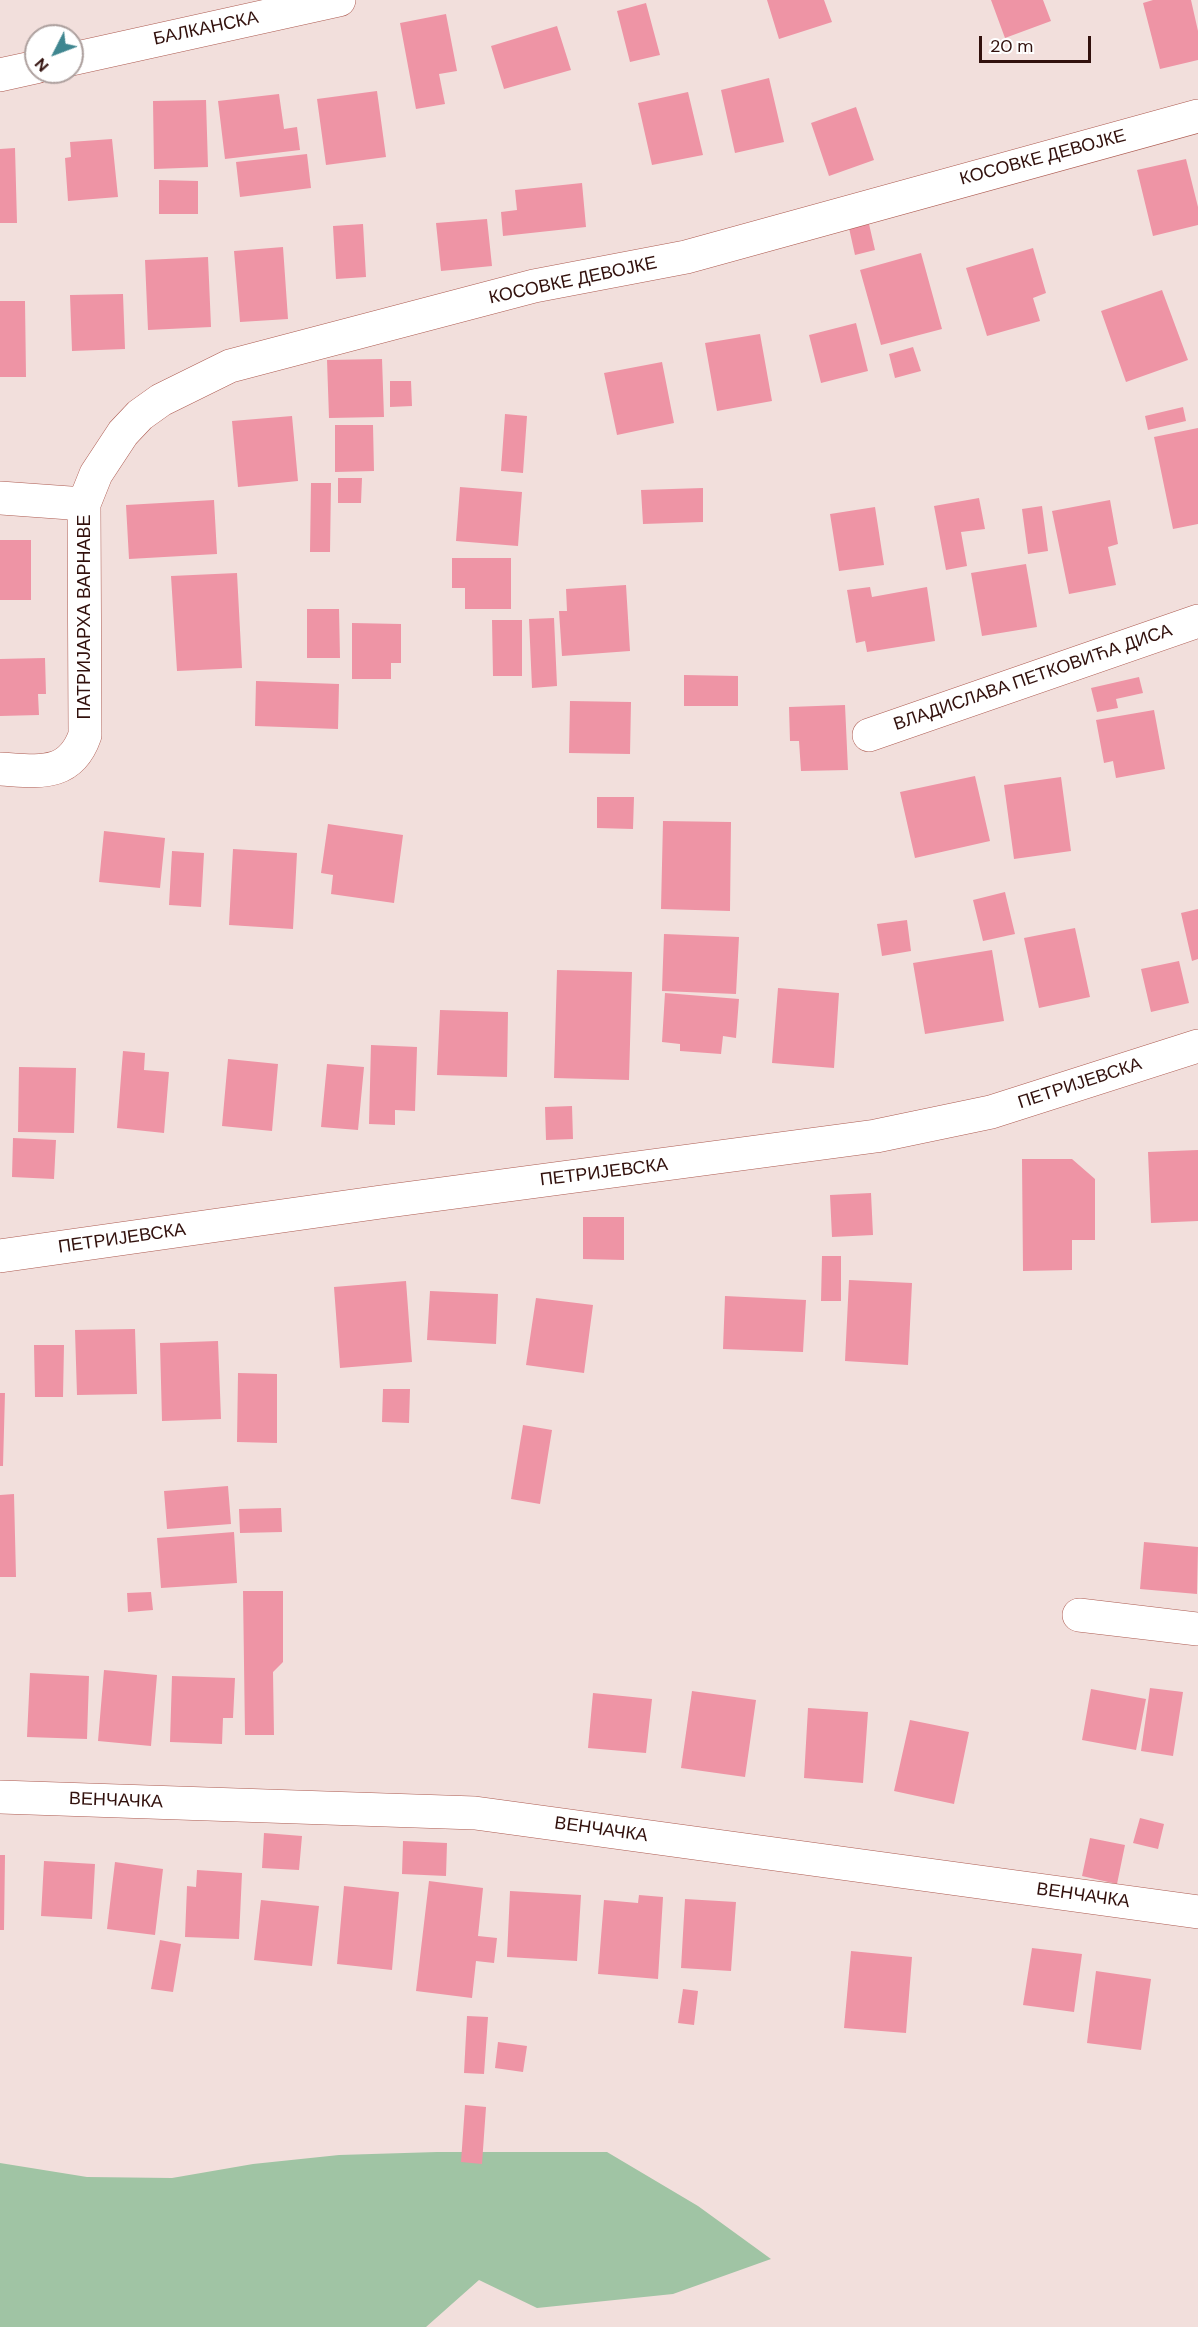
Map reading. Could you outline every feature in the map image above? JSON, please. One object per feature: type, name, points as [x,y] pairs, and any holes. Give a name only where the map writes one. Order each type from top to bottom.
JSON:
[{"type":"street","name":"БАЛКАНСКА","points":[[84,56],[339,0]]},
{"type":"street","points":[[0,75],[24,70]]},
{"type":"street","name":"КОСОВКЕ ДЕВОЈКЕ","points":[[84,504],[96,474],[123,433],[140,415],[161,400],[230,366],[523,289],[686,257],[1198,116]]},
{"type":"street","points":[[0,498],[84,504]]},
{"type":"street","name":"ПАТРИЈАРХА ВАРНАВЕ","points":[[0,769],[53,770],[68,763],[81,748],[85,735],[84,504]]},
{"type":"street","name":"ВЛАДИСЛАВА ПЕТКОВИЋА ДИСА","points":[[869,735],[1198,621]]},
{"type":"street","name":"ПЕТРИЈЕВСКА","points":[[0,1257],[381,1202],[876,1136],[991,1112],[1198,1046]]},
{"type":"street","points":[[1079,1615],[1198,1629]]},
{"type":"street","name":"ВЕНЧАЧКА","points":[[0,1797],[475,1814],[1198,1912]]},
{"type":"green space","points":[[437,2152],[607,2152],[698,2206],[771,2259],[673,2294],[537,2308],[479,2280],[426,2327],[0,2327],[0,2163],[87,2177],[172,2178],[253,2164],[339,2155]]},
{"type":"building","points":[[767,0],[824,0],[832,22],[779,39]]},
{"type":"building","points":[[991,0],[1043,0],[1051,21],[1005,38]]},
{"type":"building","points":[[1153,0],[1191,0],[1198,31],[1198,60],[1160,69],[1143,3]]},
{"type":"building","points":[[646,3],[660,55],[630,62],[617,11]]},
{"type":"building","points":[[446,14],[457,71],[439,74],[445,104],[416,109],[400,23]]},
{"type":"building","points":[[557,26],[571,70],[504,89],[491,46]]},
{"type":"building","points":[[769,78],[784,142],[735,153],[721,90]]},
{"type":"building","points":[[377,91],[386,157],[326,165],[317,99]]},
{"type":"building","points":[[688,92],[703,155],[652,165],[638,103]]},
{"type":"building","points":[[279,94],[284,129],[297,127],[300,150],[225,159],[218,101]]},
{"type":"building","points":[[206,100],[208,167],[154,169],[153,101]]},
{"type":"building","points":[[856,107],[874,160],[829,176],[811,123]]},
{"type":"building","points":[[112,139],[118,197],[68,201],[65,158],[71,157],[70,142]]},
{"type":"building","points":[[15,148],[17,223],[0,223],[0,149]]},
{"type":"building","points":[[307,154],[311,188],[240,197],[236,162]]},
{"type":"building","points":[[1186,159],[1198,207],[1198,225],[1153,236],[1137,170]]},
{"type":"building","points":[[159,180],[198,181],[198,214],[159,214]]},
{"type":"building","points":[[582,183],[586,227],[503,236],[501,212],[517,210],[515,190]]},
{"type":"building","points":[[487,219],[492,266],[441,271],[436,223]]},
{"type":"building","points":[[363,224],[366,277],[336,279],[333,226]]},
{"type":"building","points":[[869,224],[875,250],[855,255],[849,228]]},
{"type":"building","points":[[283,247],[288,319],[240,322],[234,251]]},
{"type":"building","points":[[1033,248],[1046,293],[1033,298],[1040,321],[987,336],[966,268]]},
{"type":"building","points":[[921,253],[942,329],[881,345],[860,270]]},
{"type":"building","points":[[208,257],[211,327],[148,330],[145,260]]},
{"type":"building","points":[[1162,290],[1188,360],[1126,382],[1101,311]]},
{"type":"building","points":[[123,294],[125,349],[72,351],[70,295]]},
{"type":"building","points":[[0,301],[25,301],[26,377],[0,377]]},
{"type":"building","points":[[856,323],[868,371],[821,383],[809,335]]},
{"type":"building","points":[[760,334],[772,401],[717,411],[705,343]]},
{"type":"building","points":[[913,347],[921,371],[895,378],[889,354]]},
{"type":"building","points":[[382,359],[384,417],[329,418],[327,360]]},
{"type":"building","points":[[662,362],[674,423],[617,435],[604,373]]},
{"type":"building","points":[[390,381],[411,381],[412,406],[390,407]]},
{"type":"building","points":[[1183,407],[1186,421],[1148,430],[1145,416]]},
{"type":"building","points":[[505,414],[527,416],[523,473],[501,471]]},
{"type":"building","points":[[292,416],[298,481],[238,487],[232,421]]},
{"type":"building","points":[[335,425],[373,425],[374,471],[335,472]]},
{"type":"building","points":[[1198,428],[1198,524],[1173,529],[1154,437]]},
{"type":"building","points":[[338,478],[362,478],[361,503],[338,503]]},
{"type":"building","points":[[311,483],[331,483],[330,552],[310,552]]},
{"type":"building","points":[[460,487],[522,492],[518,546],[456,541]]},
{"type":"building","points":[[703,488],[703,522],[643,524],[641,490]]},
{"type":"building","points":[[979,498],[985,529],[961,532],[967,566],[946,570],[934,506]]},
{"type":"building","points":[[214,500],[217,554],[129,559],[126,505]]},
{"type":"building","points":[[1110,500],[1118,544],[1108,547],[1116,585],[1069,594],[1052,511]]},
{"type":"building","points":[[1042,506],[1048,551],[1028,554],[1022,509]]},
{"type":"building","points":[[875,507],[884,565],[839,571],[830,514]]},
{"type":"building","points":[[0,540],[31,540],[31,600],[0,600]]},
{"type":"building","points":[[452,558],[511,558],[511,609],[465,609],[465,588],[452,588]]},
{"type":"building","points":[[1026,564],[1037,627],[982,636],[971,573]]},
{"type":"building","points":[[237,573],[242,668],[177,671],[171,576]]},
{"type":"building","points":[[626,585],[630,651],[562,656],[559,611],[567,611],[566,589]]},
{"type":"building","points":[[870,587],[872,597],[927,587],[935,641],[867,652],[865,641],[856,643],[847,590]]},
{"type":"building","points":[[307,609],[339,609],[340,658],[307,658]]},
{"type":"building","points":[[554,618],[557,686],[532,688],[529,619]]},
{"type":"building","points":[[492,620],[522,620],[522,676],[493,676]]},
{"type":"building","points":[[352,623],[401,624],[401,663],[391,663],[391,679],[352,679]]},
{"type":"building","points":[[45,658],[46,694],[38,694],[39,715],[0,716],[0,659]]},
{"type":"building","points":[[684,675],[738,676],[738,706],[684,706]]},
{"type":"building","points":[[1139,677],[1143,693],[1116,699],[1118,708],[1097,712],[1091,688]]},
{"type":"building","points":[[256,681],[339,684],[338,729],[255,726]]},
{"type":"building","points":[[570,701],[631,702],[630,754],[569,753]]},
{"type":"building","points":[[845,705],[848,770],[801,771],[799,741],[790,741],[789,707]]},
{"type":"building","points":[[1154,710],[1165,769],[1116,778],[1113,761],[1104,763],[1096,720]]},
{"type":"building","points":[[975,776],[990,841],[915,858],[900,792]]},
{"type":"building","points":[[1061,777],[1071,851],[1014,859],[1004,785]]},
{"type":"building","points":[[597,797],[634,797],[633,829],[597,828]]},
{"type":"building","points":[[663,821],[731,822],[730,911],[661,909]]},
{"type":"building","points":[[328,824],[403,835],[394,903],[331,894],[333,875],[321,873]]},
{"type":"building","points":[[104,831],[165,838],[160,888],[99,882]]},
{"type":"building","points":[[233,849],[297,853],[293,929],[229,925]]},
{"type":"building","points":[[172,851],[204,853],[201,907],[169,905]]},
{"type":"building","points":[[1005,892],[1015,934],[983,941],[973,900]]},
{"type":"building","points":[[1198,909],[1198,959],[1192,961],[1181,913]]},
{"type":"building","points":[[907,920],[911,951],[882,956],[877,924]]},
{"type":"building","points":[[1075,928],[1090,997],[1039,1008],[1024,938]]},
{"type":"building","points":[[664,934],[739,937],[736,994],[662,991]]},
{"type":"building","points":[[992,950],[1004,1021],[925,1034],[913,963]]},
{"type":"building","points":[[1179,961],[1189,1003],[1151,1012],[1141,969]]},
{"type":"building","points":[[557,970],[632,972],[629,1080],[554,1078]]},
{"type":"building","points":[[778,988],[839,993],[834,1068],[772,1063]]},
{"type":"building","points":[[665,993],[739,999],[736,1038],[723,1036],[721,1054],[680,1051],[680,1044],[662,1042]]},
{"type":"building","points":[[440,1010],[508,1012],[507,1077],[437,1075]]},
{"type":"building","points":[[371,1045],[417,1047],[415,1111],[395,1110],[395,1125],[369,1124]]},
{"type":"building","points":[[123,1051],[145,1053],[144,1070],[169,1072],[164,1133],[117,1128]]},
{"type":"building","points":[[228,1059],[278,1064],[272,1131],[222,1126]]},
{"type":"building","points":[[327,1064],[364,1067],[358,1130],[321,1127]]},
{"type":"building","points":[[19,1067],[76,1068],[74,1133],[18,1132]]},
{"type":"building","points":[[572,1106],[573,1139],[546,1140],[545,1107]]},
{"type":"building","points":[[13,1138],[56,1140],[54,1179],[12,1177]]},
{"type":"building","points":[[1198,1150],[1198,1221],[1151,1223],[1148,1152]]},
{"type":"building","points":[[1022,1159],[1072,1159],[1095,1179],[1095,1240],[1072,1240],[1072,1270],[1023,1271]]},
{"type":"building","points":[[871,1193],[873,1235],[832,1237],[830,1195]]},
{"type":"building","points":[[583,1217],[624,1217],[624,1260],[583,1259]]},
{"type":"building","points":[[822,1256],[841,1256],[841,1301],[821,1301]]},
{"type":"building","points":[[849,1280],[912,1283],[908,1365],[845,1361]]},
{"type":"building","points":[[406,1281],[412,1362],[340,1368],[334,1287]]},
{"type":"building","points":[[430,1291],[498,1294],[496,1344],[427,1340]]},
{"type":"building","points":[[725,1296],[806,1300],[803,1352],[723,1349]]},
{"type":"building","points":[[536,1298],[593,1305],[584,1373],[526,1365]]},
{"type":"building","points":[[135,1329],[137,1394],[77,1395],[75,1330]]},
{"type":"building","points":[[218,1341],[221,1419],[162,1421],[160,1343]]},
{"type":"building","points":[[34,1345],[64,1345],[63,1397],[35,1397]]},
{"type":"building","points":[[238,1373],[277,1374],[277,1443],[237,1442]]},
{"type":"building","points":[[383,1389],[410,1389],[409,1423],[382,1422]]},
{"type":"building","points":[[0,1393],[5,1393],[3,1466],[0,1466]]},
{"type":"building","points":[[523,1425],[552,1430],[540,1504],[511,1499]]},
{"type":"building","points":[[228,1486],[231,1524],[167,1529],[164,1491]]},
{"type":"building","points":[[14,1494],[16,1577],[0,1577],[0,1495]]},
{"type":"building","points":[[281,1508],[282,1532],[240,1533],[239,1509]]},
{"type":"building","points":[[234,1532],[237,1583],[161,1588],[157,1538]]},
{"type":"building","points":[[1144,1542],[1198,1547],[1197,1594],[1140,1589]]},
{"type":"building","points":[[243,1591],[283,1591],[283,1662],[273,1672],[274,1735],[245,1735]]},
{"type":"building","points":[[151,1592],[153,1610],[128,1612],[127,1593]]},
{"type":"building","points":[[104,1670],[157,1675],[151,1746],[98,1741]]},
{"type":"building","points":[[30,1673],[89,1676],[87,1739],[27,1737]]},
{"type":"building","points":[[172,1676],[235,1678],[233,1718],[223,1718],[222,1744],[170,1742]]},
{"type":"building","points":[[1150,1688],[1183,1692],[1173,1756],[1141,1751]]},
{"type":"building","points":[[1091,1689],[1146,1699],[1136,1750],[1082,1740]]},
{"type":"building","points":[[692,1691],[756,1700],[745,1777],[681,1768]]},
{"type":"building","points":[[593,1693],[652,1699],[646,1753],[588,1748]]},
{"type":"building","points":[[808,1708],[868,1712],[863,1783],[804,1778]]},
{"type":"building","points":[[910,1720],[969,1732],[954,1804],[894,1791]]},
{"type":"building","points":[[1140,1818],[1164,1824],[1158,1849],[1133,1843]]},
{"type":"building","points":[[264,1833],[302,1836],[299,1870],[262,1868]]},
{"type":"building","points":[[1090,1838],[1125,1845],[1117,1884],[1082,1876]]},
{"type":"building","points":[[403,1841],[447,1843],[446,1876],[402,1874]]},
{"type":"building","points":[[0,1855],[5,1855],[4,1930],[0,1930]]},
{"type":"building","points":[[44,1861],[95,1864],[92,1919],[41,1916]]},
{"type":"building","points":[[115,1862],[163,1869],[155,1935],[107,1929]]},
{"type":"building","points":[[197,1870],[242,1873],[239,1939],[185,1937],[187,1886],[196,1887]]},
{"type":"building","points":[[429,1881],[483,1888],[478,1936],[497,1938],[494,1963],[476,1961],[472,1998],[416,1991]]},
{"type":"building","points":[[344,1886],[399,1892],[392,1970],[337,1964]]},
{"type":"building","points":[[510,1891],[581,1895],[577,1961],[507,1957]]},
{"type":"building","points":[[639,1895],[663,1897],[658,1979],[598,1974],[604,1900],[638,1903]]},
{"type":"building","points":[[685,1899],[736,1902],[731,1971],[681,1968]]},
{"type":"building","points":[[261,1900],[319,1906],[312,1966],[254,1960]]},
{"type":"building","points":[[160,1940],[181,1944],[173,1992],[151,1989]]},
{"type":"building","points":[[1032,1948],[1082,1954],[1074,2012],[1023,2005]]},
{"type":"building","points":[[851,1951],[912,1957],[906,2033],[844,2028]]},
{"type":"building","points":[[1096,1971],[1151,1979],[1141,2050],[1087,2043]]},
{"type":"building","points":[[683,1989],[698,1991],[694,2025],[678,2023]]},
{"type":"building","points":[[467,2016],[488,2017],[484,2074],[464,2073]]},
{"type":"building","points":[[498,2042],[527,2046],[523,2072],[495,2068]]},
{"type":"building","points":[[465,2105],[486,2107],[482,2164],[461,2162]]}]
